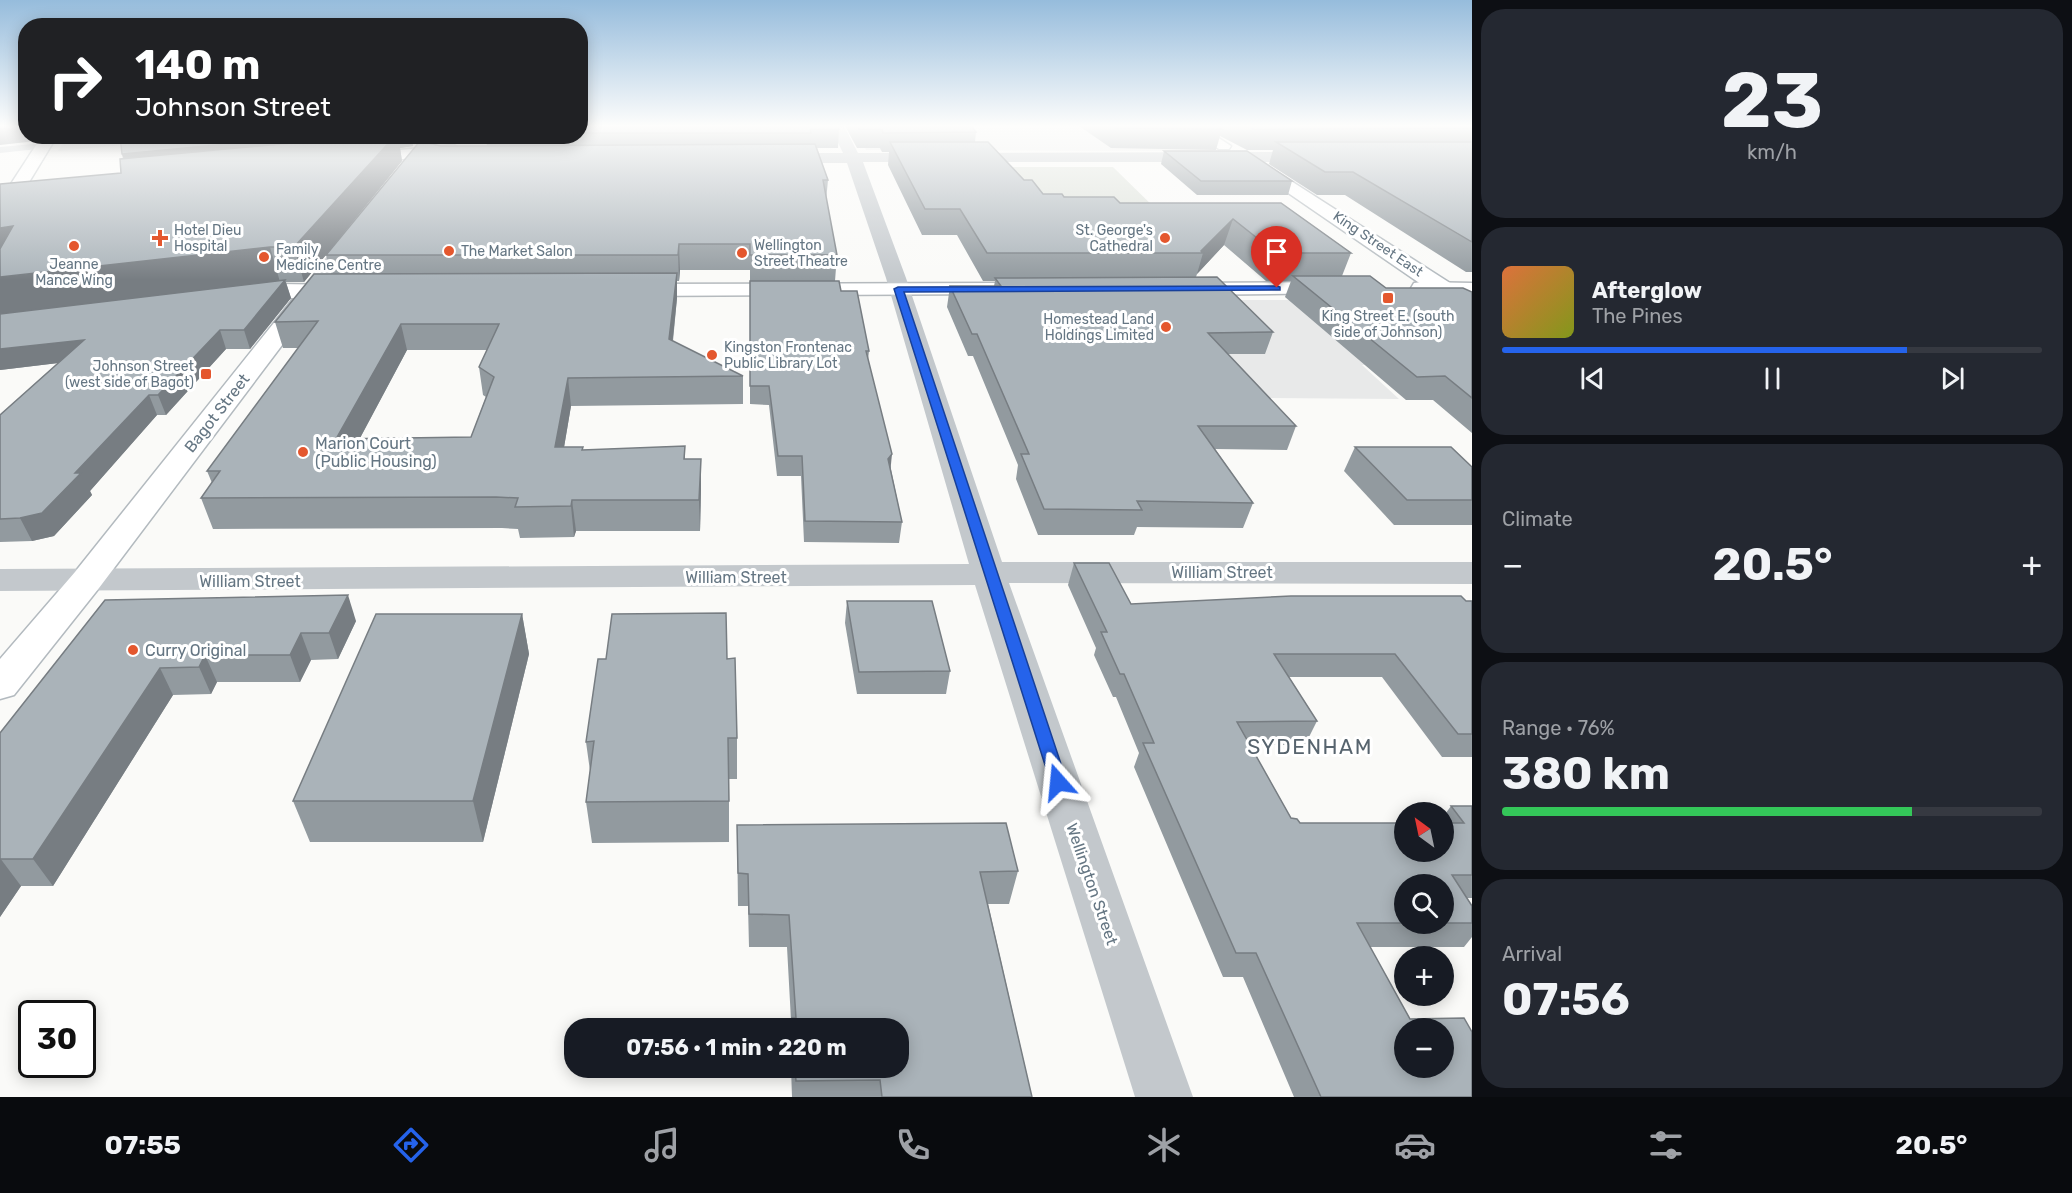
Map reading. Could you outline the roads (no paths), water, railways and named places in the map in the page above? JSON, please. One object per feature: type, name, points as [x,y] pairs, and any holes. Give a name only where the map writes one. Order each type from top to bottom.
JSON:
[{"type":"main road","points":[[7,193],[19,177]]},
{"type":"main road","name":"King Street East","points":[[1276,177],[1442,288]]},
{"type":"main road","points":[[7,193],[34,190]]},
{"type":"main road","points":[[1166,289],[1357,288]]},
{"type":"main road","points":[[1404,288],[1472,289]]},
{"type":"main road","points":[[615,290],[1017,289]]},
{"type":"main road","points":[[227,295],[280,290],[367,291]]},
{"type":"main road","name":"Bagot Street","points":[[0,685],[87,580],[312,290]]},
{"type":"street","name":"Wellington Street","points":[[859,177],[898,289],[989,573],[1164,1097]]},
{"type":"street","name":"Bagot Street","points":[[312,290],[367,219]]},
{"type":"street","name":"King Street East","points":[[1442,288],[1472,309]]},
{"type":"street","name":"William Street","points":[[0,580],[939,576],[1034,571],[1472,573]]},
{"type":"place","name":"Hotel Dieu Hospital","points":[[160,238]]},
{"type":"place","name":"St. George's Cathedral","points":[[1165,238]]},
{"type":"place","name":"Jeanne Mance Wing","points":[[74,246]]},
{"type":"place","name":"The Market Salon","points":[[449,251]]},
{"type":"place","name":"Wellington Street Theatre","points":[[742,253]]},
{"type":"place","name":"Family Medicine Centre","points":[[264,257]]},
{"type":"place","name":"King Street E. (south side of Johnson)","points":[[1388,298]]},
{"type":"place","name":"Homestead Land Holdings Limited","points":[[1166,327]]},
{"type":"place","name":"Kingston Frontenac Public Library Lot","points":[[712,355]]},
{"type":"place","name":"Johnson Street (west side of Bagot)","points":[[206,374]]},
{"type":"place","name":"Marion Court (Public Housing)","points":[[303,452]]},
{"type":"place","name":"Curry Original","points":[[133,650]]},
{"type":"district","name":"SYDENHAM","points":[[1310,746]]}]
